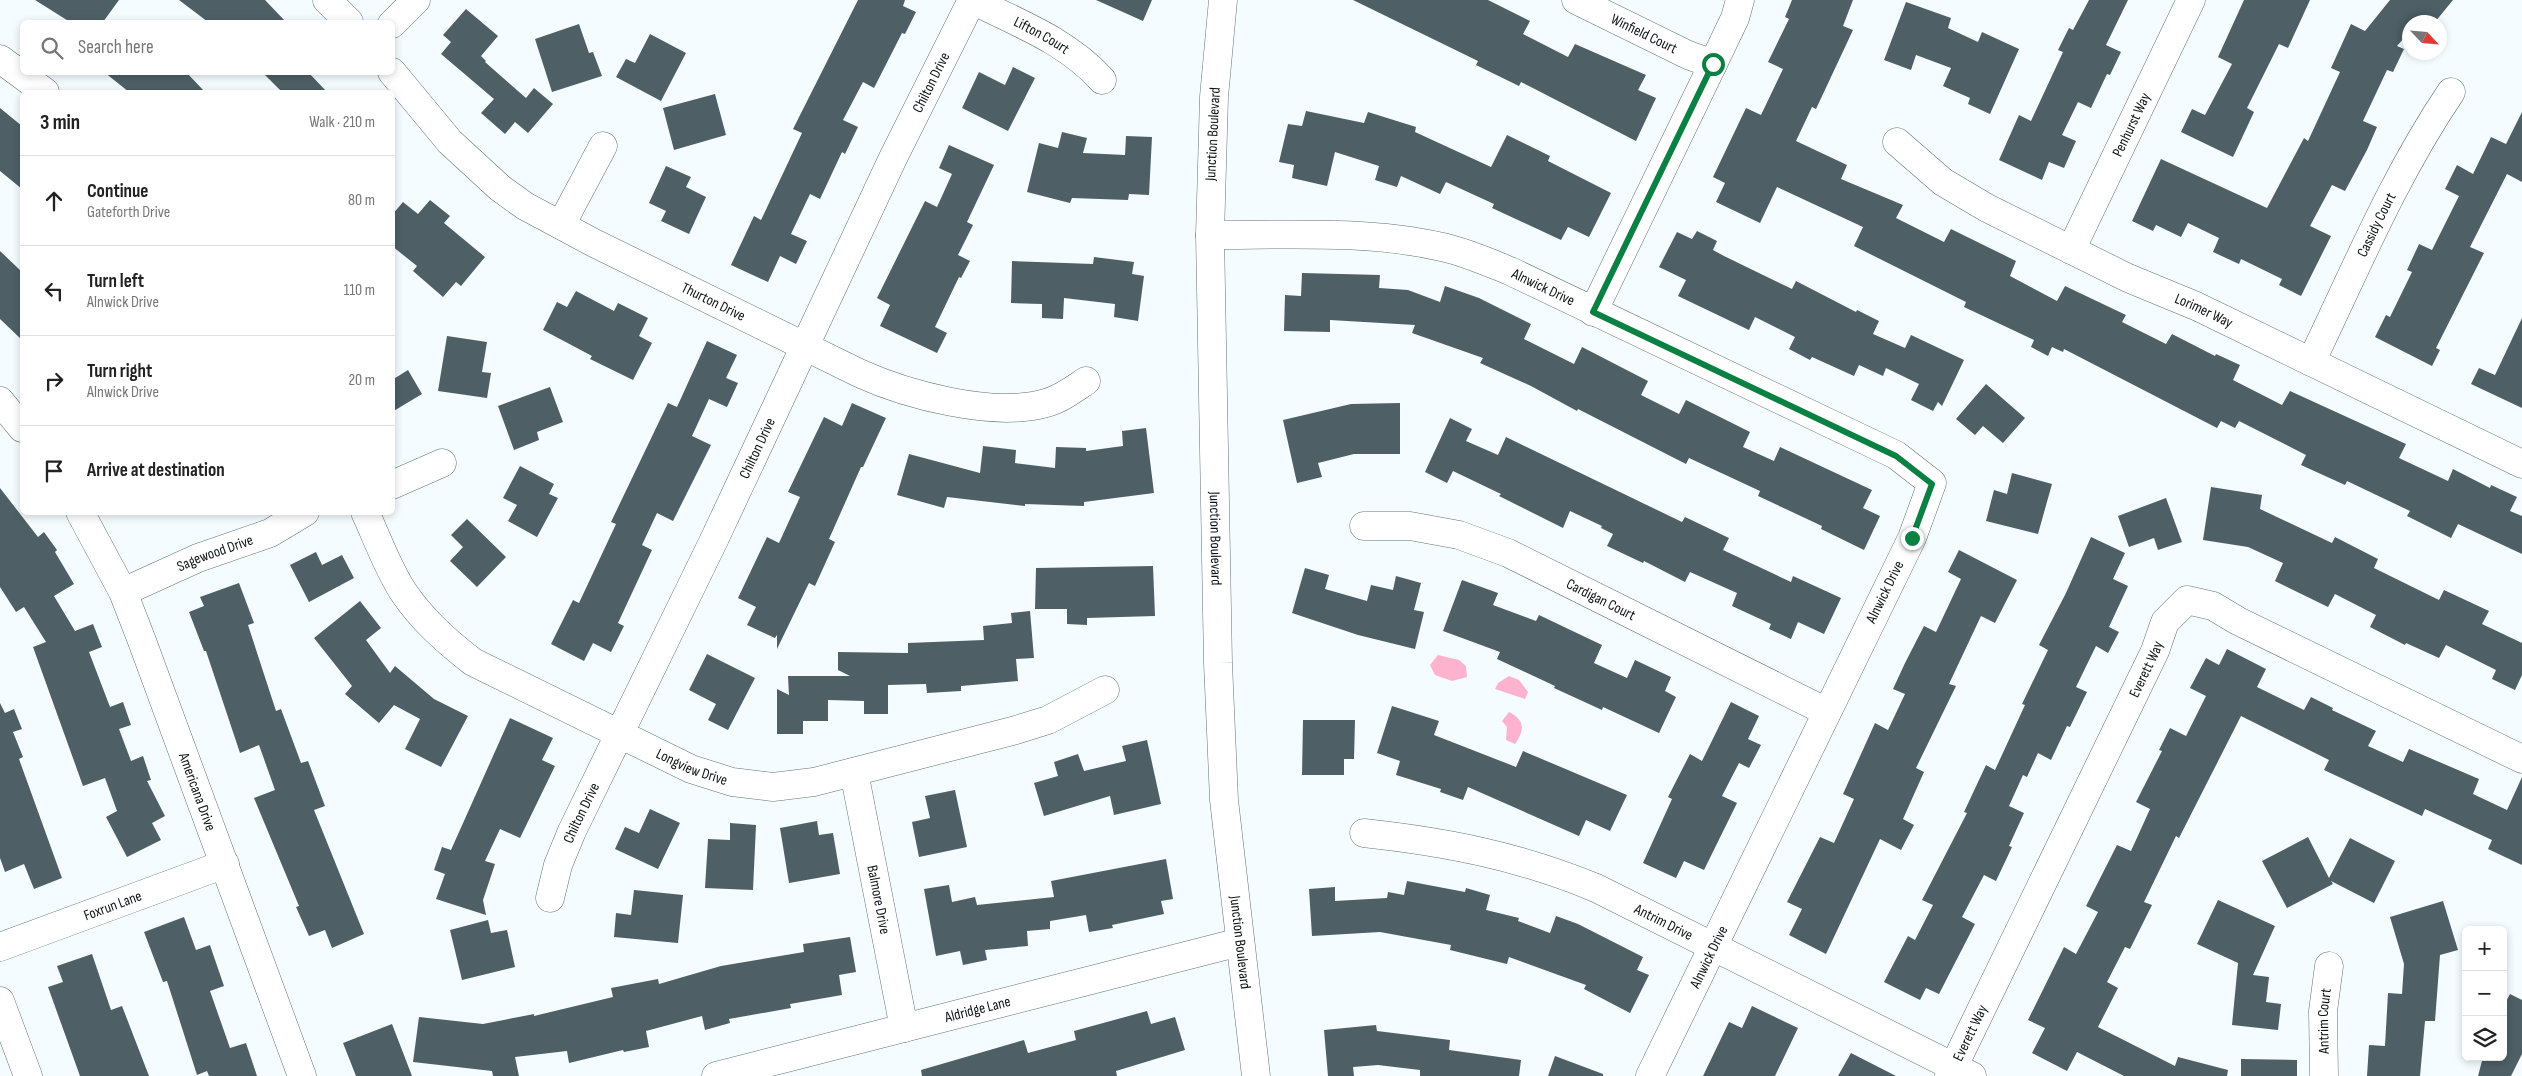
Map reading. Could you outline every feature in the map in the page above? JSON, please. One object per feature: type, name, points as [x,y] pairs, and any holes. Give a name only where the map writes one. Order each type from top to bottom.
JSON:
[{"type":"street","points":[[327,0],[347,20]]},
{"type":"street","points":[[395,21],[416,0]]},
{"type":"street","name":"Lifton Court","points":[[972,0],[1048,37],[1071,51],[1102,80]]},
{"type":"street","name":"Chilton Drive","points":[[550,898],[558,865],[572,831],[805,347],[885,174],[972,0]]},
{"type":"street","name":"Junction Boulevard","points":[[1223,0],[1214,97],[1210,235],[1218,663],[1224,800],[1256,1076]]},
{"type":"street","name":"Winfield Court","points":[[1576,0],[1688,55],[1713,64]]},
{"type":"street","points":[[1593,312],[1735,18],[1740,0]]},
{"type":"street","name":"Penhurst Way","points":[[2071,250],[2191,0]]},
{"type":"street","points":[[0,59],[20,74]]},
{"type":"street","points":[[22,75],[42,90]]},
{"type":"street","name":"Thurton Drive","points":[[394,75],[450,142],[474,166],[525,206],[561,226],[805,347],[888,386],[921,396],[987,406],[1018,407],[1046,403],[1068,393],[1086,381]]},
{"type":"street","name":"Cassidy Court","points":[[2311,362],[2406,165],[2428,126],[2451,92]]},
{"type":"street","name":"Lorimer Way","points":[[1897,142],[1943,182],[1987,208],[2128,278],[2196,306],[2522,464]]},
{"type":"street","points":[[561,226],[603,146]]},
{"type":"street","name":"Alnwick Drive","points":[[1210,235],[1354,237],[1399,240],[1443,247],[1510,271],[1896,456],[1932,484],[1912,538],[1650,1076]]},
{"type":"street","points":[[0,401],[20,426]]},
{"type":"street","points":[[395,484],[442,463]]},
{"type":"street","name":"Americana Drive","points":[[82,515],[123,592],[302,1076]]},
{"type":"street","name":"Sagewood Drive","points":[[123,592],[198,558],[270,533],[300,515]]},
{"type":"street","name":"Longview Drive","points":[[367,515],[402,589],[426,621],[447,642],[473,662],[691,769],[732,782],[773,787],[814,782],[1048,720],[1105,690]]},
{"type":"street","name":"Cardigan Court","points":[[1364,526],[1410,526],[1450,533],[1508,553],[1827,712]]},
{"type":"street","name":"Everett Way","points":[[1958,1073],[2155,651],[2165,622],[2187,600],[2213,606],[2238,621],[2522,759]]},
{"type":"street","name":"Balmore Drive","points":[[854,772],[904,1028]]},
{"type":"street","name":"Antrim Drive","points":[[1364,833],[1421,839],[1502,855],[1551,869],[1596,888],[1958,1073]]},
{"type":"street","name":"Foxrun Lane","points":[[0,947],[225,864]]},
{"type":"street","name":"Aldridge Lane","points":[[716,1076],[1240,942]]},
{"type":"street","name":"Antrim Court","points":[[2324,1076],[2323,1012],[2329,966]]},
{"type":"street","points":[[0,1001],[28,1076]]},
{"type":"shaded area","points":[[1438,655],[1459,660],[1466,666],[1467,677],[1452,681],[1435,675],[1430,665]]},
{"type":"shaded area","points":[[1509,676],[1519,680],[1528,692],[1525,699],[1495,689],[1498,683]]},
{"type":"shaded area","points":[[1509,712],[1518,718],[1522,726],[1521,734],[1515,744],[1506,740],[1507,727],[1502,721]]},
{"type":"building","points":[[35,0],[119,0],[104,20],[67,20]]},
{"type":"building","points":[[179,0],[265,0],[284,20],[205,20]]},
{"type":"building","points":[[858,0],[905,0],[903,6],[916,12],[905,34],[902,33],[874,88],[863,82],[843,120],[858,127],[845,154],[842,152],[820,199],[810,194],[791,234],[807,241],[796,264],[780,256],[768,282],[731,265],[754,216],[761,220],[802,133],[793,129]]},
{"type":"building","points":[[1096,0],[1152,0],[1143,21]]},
{"type":"building","points":[[1353,0],[1488,0],[1530,21],[1523,34],[1568,57],[1575,44],[1646,75],[1638,90],[1656,98],[1636,141],[1521,82],[1519,86],[1476,65],[1478,61]]},
{"type":"building","points":[[1792,0],[1853,0],[1843,26],[1853,30],[1816,109],[1812,107],[1796,141],[1847,165],[1841,179],[1903,205],[1896,218],[1944,242],[1951,229],[2016,261],[2010,276],[2057,301],[2065,286],[2126,315],[2122,322],[2166,344],[2172,334],[2215,356],[2216,354],[2240,365],[2233,380],[2282,405],[2290,391],[2406,444],[2399,458],[2448,481],[2453,469],[2490,488],[2491,485],[2517,497],[2510,511],[2522,516],[2522,554],[2458,524],[2451,538],[2407,516],[2410,511],[2347,481],[2345,485],[2301,465],[2306,455],[2239,421],[2235,428],[2221,421],[2217,428],[2064,349],[2063,352],[2052,347],[2048,356],[2031,347],[2034,340],[1964,307],[1966,302],[1854,246],[1863,227],[1777,187],[1760,223],[1716,202],[1725,183],[1713,177],[1746,108],[1761,115],[1783,69],[1768,62],[1789,19],[1785,17]]},
{"type":"building","points":[[2089,0],[2128,0],[2106,45],[2121,52],[2110,75],[2107,74],[2091,108],[2078,102],[2062,135],[2076,141],[2064,168],[2049,162],[2042,180],[1999,160],[2019,115],[2031,121],[2063,52],[2058,50],[2069,28],[2073,30]]},
{"type":"building","points":[[2244,0],[2310,0],[2288,48],[2279,44],[2247,108],[2254,112],[2233,157],[2181,132],[2192,109],[2205,115],[2232,64],[2218,57]]},
{"type":"building","points":[[2390,0],[2453,0],[2441,15],[2402,15],[2402,40],[2397,46],[2402,48],[2402,53],[2393,72],[2387,70],[2363,121],[2377,127],[2367,150],[2345,191],[2332,185],[2310,226],[2331,236],[2301,296],[2279,285],[2282,279],[2241,259],[2239,264],[2213,252],[2219,238],[2188,223],[2181,237],[2156,225],[2153,231],[2132,221],[2161,159],[2267,208],[2304,138],[2308,141],[2340,72],[2331,68],[2351,24],[2365,31]]},
{"type":"building","points":[[1906,2],[1951,18],[1948,28],[1978,42],[1982,32],[2019,49],[1990,114],[1968,104],[1970,98],[1943,86],[1951,68],[1916,55],[1911,70],[1884,60]]},
{"type":"building","points":[[466,9],[498,36],[481,56],[485,62],[526,98],[534,88],[553,104],[528,133],[515,122],[505,134],[481,113],[494,99],[441,54],[451,42],[443,35]]},
{"type":"building","points":[[579,24],[589,53],[593,52],[602,76],[552,92],[535,39]]},
{"type":"building","points":[[650,34],[686,53],[661,101],[616,77],[626,59],[635,63]]},
{"type":"building","points":[[1013,67],[1035,78],[1008,131],[962,108],[979,72],[1005,85]]},
{"type":"building","points":[[108,75],[189,75],[203,90],[126,90]]},
{"type":"building","points":[[265,75],[311,75],[325,90],[280,90]]},
{"type":"building","points":[[715,94],[726,135],[674,150],[663,108]]},
{"type":"building","points":[[0,108],[20,124],[20,187],[0,171]]},
{"type":"building","points":[[1306,111],[1364,123],[1368,112],[1416,127],[1415,132],[1491,167],[1507,135],[1550,156],[1548,161],[1611,193],[1589,237],[1568,227],[1561,240],[1492,208],[1494,204],[1446,182],[1440,194],[1401,176],[1397,187],[1375,180],[1379,166],[1335,152],[1327,186],[1292,178],[1294,165],[1279,162],[1288,124],[1302,126]]},
{"type":"building","points":[[2522,112],[2522,182],[2507,174],[2470,247],[2484,253],[2436,348],[2440,350],[2432,366],[2375,337],[2386,315],[2390,317],[2412,272],[2407,270],[2419,244],[2432,250],[2459,196],[2445,189],[2457,165],[2473,174],[2491,137],[2506,144]]},
{"type":"building","points":[[1062,132],[1087,138],[1083,153],[1125,155],[1126,136],[1152,137],[1149,195],[1129,194],[1128,200],[1072,198],[1070,203],[1027,192],[1039,143],[1058,148]]},
{"type":"building","points":[[949,145],[994,165],[967,222],[973,225],[958,255],[970,261],[961,278],[959,277],[935,327],[947,333],[937,353],[880,326],[890,305],[877,298],[925,201],[937,207],[952,174],[939,168]]},
{"type":"building","points":[[666,166],[691,177],[686,187],[706,197],[689,234],[661,221],[666,211],[649,203]]},
{"type":"building","points":[[430,200],[450,216],[444,223],[485,257],[461,286],[456,282],[443,297],[413,271],[417,266],[395,248],[395,211],[403,202],[418,214]]},
{"type":"building","points":[[1697,231],[1717,241],[1713,250],[1724,256],[1792,289],[1796,281],[1856,312],[1857,310],[1879,321],[1873,334],[1905,348],[1911,335],[1964,360],[1942,406],[1938,402],[1933,411],[1911,400],[1919,384],[1886,368],[1883,376],[1859,365],[1854,376],[1812,357],[1810,360],[1789,349],[1795,337],[1755,317],[1749,330],[1678,296],[1686,280],[1659,267],[1677,232],[1692,239]]},
{"type":"building","points":[[0,251],[20,270],[20,338],[0,319]]},
{"type":"building","points":[[1094,257],[1134,262],[1132,274],[1144,276],[1138,321],[1114,317],[1115,304],[1064,298],[1063,319],[1042,318],[1042,304],[1011,303],[1012,261],[1093,264]]},
{"type":"building","points":[[1302,273],[1380,275],[1379,288],[1408,290],[1440,302],[1445,286],[1479,298],[1531,324],[1524,339],[1574,364],[1582,347],[1648,381],[1641,395],[1679,414],[1686,400],[1750,432],[1743,447],[1774,461],[1780,447],[1872,490],[1863,508],[1880,516],[1864,550],[1821,529],[1822,526],[1758,496],[1760,491],[1689,458],[1686,464],[1578,409],[1577,411],[1531,386],[1480,363],[1483,358],[1412,333],[1415,325],[1330,320],[1330,332],[1284,331],[1285,295],[1301,296]]},
{"type":"building","points":[[576,291],[614,311],[618,303],[648,318],[639,336],[652,343],[633,380],[590,359],[592,356],[543,330],[557,302],[567,307]]},
{"type":"building","points":[[2522,318],[2522,408],[2471,384],[2479,368],[2495,375]]},
{"type":"building","points":[[447,336],[487,342],[482,372],[491,373],[487,398],[438,391]]},
{"type":"building","points":[[707,341],[737,355],[726,378],[738,383],[727,407],[709,399],[692,436],[711,445],[673,521],[657,513],[642,545],[652,550],[618,623],[624,626],[611,652],[593,643],[584,661],[551,644],[573,600],[579,603],[616,524],[611,522],[668,403],[677,407]]},
{"type":"building","points":[[408,370],[422,394],[395,410],[395,378]]},
{"type":"building","points":[[1986,384],[2025,418],[2003,443],[1983,426],[1975,435],[1956,419]]},
{"type":"building","points":[[550,387],[563,422],[537,432],[539,440],[514,450],[498,406]]},
{"type":"building","points":[[852,403],[886,418],[863,467],[861,467],[829,539],[835,542],[815,586],[809,583],[777,649],[777,635],[775,638],[747,625],[756,607],[738,598],[767,537],[779,543],[800,497],[788,492],[824,417],[842,426]]},
{"type":"building","points":[[1400,403],[1400,454],[1354,454],[1318,463],[1322,477],[1297,483],[1283,420],[1351,404]]},
{"type":"building","points":[[1450,418],[1472,429],[1466,441],[1498,455],[1506,437],[1682,522],[1685,517],[1729,538],[1723,550],[1791,582],[1793,576],[1841,598],[1824,634],[1798,622],[1791,639],[1769,629],[1771,624],[1732,606],[1737,593],[1690,572],[1685,582],[1644,561],[1643,563],[1607,546],[1613,534],[1601,528],[1602,526],[1570,511],[1563,528],[1499,496],[1501,494],[1453,471],[1447,483],[1425,472]]},
{"type":"building","points":[[1146,428],[1154,493],[1084,502],[1084,506],[1025,504],[1025,506],[947,497],[944,508],[897,495],[909,454],[980,473],[983,446],[1016,450],[1015,463],[1055,468],[1056,447],[1086,448],[1086,451],[1123,446],[1122,431]]},
{"type":"building","points":[[520,466],[554,484],[549,494],[558,498],[537,537],[508,521],[517,505],[503,498]]},
{"type":"building","points":[[2012,473],[2052,484],[2038,534],[1986,521],[1994,490],[2007,494]]},
{"type":"building","points":[[2211,487],[2262,495],[2260,509],[2332,543],[2335,537],[2378,559],[2374,568],[2439,600],[2444,590],[2489,611],[2482,624],[2522,643],[2522,675],[2515,690],[2492,679],[2496,670],[2446,645],[2439,658],[2406,643],[2405,645],[2370,627],[2376,615],[2335,594],[2328,607],[2275,581],[2283,563],[2248,547],[2203,540]]},
{"type":"building","points":[[0,488],[38,537],[44,532],[57,550],[55,552],[74,584],[54,596],[75,631],[93,624],[102,647],[89,652],[110,707],[123,702],[131,725],[119,729],[131,761],[143,756],[151,780],[147,781],[165,816],[152,823],[161,840],[127,857],[106,817],[117,811],[105,778],[83,786],[33,647],[46,642],[24,607],[16,612],[0,587]]},
{"type":"building","points":[[2166,498],[2182,542],[2158,550],[2154,538],[2129,547],[2118,516]]},
{"type":"building","points":[[467,519],[506,557],[477,587],[450,561],[463,547],[451,535]]},
{"type":"building","points":[[2091,537],[2125,553],[2113,579],[2128,586],[2109,627],[2119,632],[2108,653],[2096,646],[2076,687],[2087,692],[2070,727],[2067,726],[2051,760],[2038,753],[2027,777],[2023,775],[2009,806],[2024,813],[2009,846],[2012,847],[1996,881],[1984,875],[1962,917],[1975,924],[1939,994],[1926,988],[1920,1000],[1884,982],[1908,936],[1915,940],[1933,905],[1922,900],[1967,813],[1964,812],[1986,765],[1995,770],[2025,705],[2022,704],[2048,650],[2039,645],[2066,593]]},
{"type":"building","points":[[1959,550],[2017,580],[1995,623],[1981,616],[1949,684],[1956,686],[1916,768],[1924,772],[1903,819],[1914,825],[1901,850],[1880,839],[1826,954],[1789,935],[1802,909],[1787,902],[1820,837],[1834,843],[1854,799],[1843,794],[1875,723],[1888,730],[1905,694],[1893,689],[1905,663],[1924,626],[1936,632],[1961,579],[1948,572]]},
{"type":"building","points":[[316,552],[322,565],[342,555],[354,578],[309,602],[290,565]]},
{"type":"building","points":[[1153,566],[1155,616],[1087,618],[1087,625],[1067,624],[1067,609],[1035,609],[1036,568]]},
{"type":"building","points":[[1305,568],[1329,575],[1325,589],[1367,601],[1371,585],[1393,590],[1396,576],[1421,583],[1414,610],[1424,612],[1415,649],[1358,635],[1292,613]]},
{"type":"building","points":[[1462,580],[1498,593],[1493,605],[1536,621],[1539,615],[1602,645],[1594,663],[1627,678],[1635,660],[1671,677],[1665,691],[1676,697],[1659,733],[1603,707],[1602,710],[1497,659],[1500,652],[1443,631]]},
{"type":"building","points":[[239,583],[254,623],[248,625],[276,711],[281,709],[301,763],[308,761],[325,806],[314,810],[364,934],[332,948],[325,930],[309,936],[296,907],[299,906],[254,798],[275,790],[259,745],[240,753],[206,651],[204,651],[189,612],[204,606],[200,597]]},
{"type":"building","points":[[360,601],[381,628],[366,640],[390,673],[395,666],[434,699],[468,716],[441,767],[405,749],[420,719],[394,705],[379,723],[345,694],[352,686],[314,638]]},
{"type":"building","points":[[1030,611],[1034,658],[1016,659],[1018,681],[961,686],[961,691],[927,693],[926,684],[888,685],[888,714],[864,714],[864,701],[828,700],[828,721],[803,721],[803,734],[777,734],[777,689],[789,695],[788,676],[850,676],[838,670],[838,652],[908,653],[908,643],[984,640],[983,626],[1012,623],[1011,613]]},
{"type":"building","points":[[2227,649],[2266,669],[2257,687],[2304,710],[2311,697],[2333,708],[2332,710],[2376,731],[2368,746],[2403,762],[2409,749],[2479,779],[2473,794],[2507,810],[2522,777],[2522,865],[2488,849],[2492,840],[2425,809],[2422,816],[2324,770],[2329,760],[2241,716],[2179,838],[2176,836],[2144,902],[2152,905],[2130,949],[2125,947],[2107,982],[2118,988],[2098,1027],[2175,1066],[2178,1057],[2228,1070],[2227,1076],[2124,1076],[2077,1052],[2067,1071],[2032,1053],[2045,1028],[2028,1020],[2064,947],[2076,954],[2098,912],[2086,906],[2117,845],[2131,851],[2150,809],[2136,802],[2162,751],[2159,750],[2170,728],[2186,736],[2206,696],[2190,688],[2206,658],[2219,665]]},
{"type":"building","points":[[707,654],[755,678],[728,730],[708,720],[716,704],[689,690]]},
{"type":"building","points":[[1731,702],[1759,716],[1748,739],[1761,745],[1749,768],[1739,763],[1722,796],[1737,803],[1704,870],[1684,861],[1676,878],[1643,863],[1672,799],[1668,797],[1690,754],[1702,761]]},
{"type":"building","points":[[0,703],[5,713],[14,709],[22,729],[13,732],[23,757],[19,759],[62,878],[34,889],[24,864],[5,872],[0,858]]},
{"type":"building","points":[[1392,706],[1439,721],[1434,735],[1516,767],[1523,751],[1627,795],[1610,831],[1586,820],[1579,836],[1468,787],[1463,800],[1440,792],[1441,789],[1396,775],[1400,761],[1377,753]]},
{"type":"building","points":[[510,718],[553,738],[542,760],[555,766],[520,838],[500,829],[485,861],[495,864],[483,900],[486,915],[436,899],[445,874],[434,870],[442,847],[451,850]]},
{"type":"building","points":[[1303,720],[1355,720],[1354,759],[1344,759],[1344,775],[1302,775]]},
{"type":"building","points":[[1147,740],[1161,804],[1114,815],[1110,796],[1044,816],[1034,783],[1058,776],[1054,762],[1078,754],[1084,771],[1126,761],[1122,746]]},
{"type":"building","points":[[955,790],[967,847],[919,857],[912,822],[930,818],[925,796]]},
{"type":"building","points":[[650,809],[680,823],[658,869],[615,849],[625,827],[639,833]]},
{"type":"building","points":[[817,821],[819,835],[833,833],[840,874],[789,883],[780,828]]},
{"type":"building","points":[[730,823],[756,825],[753,890],[705,888],[708,839],[730,840]]},
{"type":"building","points":[[2308,837],[2329,878],[2350,838],[2395,861],[2374,903],[2331,881],[2333,884],[2287,908],[2262,861]]},
{"type":"building","points":[[1166,859],[1173,899],[1161,901],[1164,914],[1112,925],[1113,928],[1089,932],[1086,915],[1050,921],[1050,929],[1027,931],[1028,946],[985,950],[987,960],[963,965],[960,951],[936,956],[924,889],[949,885],[952,902],[975,897],[977,905],[1054,897],[1051,881]]},
{"type":"building","points":[[1407,881],[1465,892],[1466,888],[1490,895],[1486,910],[1519,918],[1518,921],[1550,933],[1556,916],[1578,924],[1643,957],[1637,970],[1649,975],[1630,1013],[1584,989],[1586,985],[1509,957],[1507,964],[1450,950],[1451,945],[1380,932],[1312,936],[1309,889],[1335,887],[1335,901],[1387,898],[1388,892],[1404,895]]},
{"type":"building","points":[[634,890],[683,895],[678,943],[614,937],[616,913],[631,915]]},
{"type":"building","points":[[2218,900],[2275,926],[2253,975],[2269,977],[2266,1002],[2281,1004],[2278,1030],[2232,1025],[2238,963],[2197,944]]},
{"type":"building","points":[[2443,901],[2458,950],[2440,955],[2435,1021],[2425,1021],[2420,1076],[2367,1076],[2369,1045],[2385,1046],[2388,993],[2402,994],[2404,964],[2390,917]]},
{"type":"building","points":[[184,917],[196,950],[210,945],[224,986],[210,991],[230,1048],[246,1043],[257,1076],[209,1076],[207,1071],[197,1075],[167,981],[163,982],[144,932]]},
{"type":"building","points":[[488,920],[491,933],[507,930],[515,967],[462,980],[450,930]]},
{"type":"building","points":[[850,937],[856,972],[839,975],[842,995],[790,1004],[791,1008],[729,1019],[730,1023],[705,1030],[702,1016],[646,1031],[649,1047],[624,1052],[623,1050],[569,1063],[567,1051],[515,1057],[519,1076],[493,1076],[492,1071],[413,1062],[419,1017],[483,1024],[534,1014],[534,1016],[613,997],[611,988],[658,979],[659,984],[721,966],[804,952],[803,944]]},
{"type":"building","points":[[92,954],[111,1010],[122,1006],[149,1076],[80,1076],[48,987],[63,982],[57,966]]},
{"type":"building","points":[[2510,994],[2522,1000],[2522,1054],[2511,1076],[2478,1076],[2482,1061],[2507,1061],[2507,1000]]},
{"type":"building","points":[[1752,1006],[1798,1028],[1775,1076],[1703,1076],[1729,1022],[1742,1028]]},
{"type":"building","points":[[1147,1011],[1151,1024],[1175,1017],[1185,1050],[1116,1071],[1117,1076],[922,1076],[921,1070],[1024,1040],[1028,1053],[1076,1040],[1074,1031]]},
{"type":"building","points":[[392,1024],[412,1076],[356,1076],[343,1043]]},
{"type":"building","points":[[1376,1025],[1377,1031],[1450,1040],[1449,1050],[1521,1060],[1519,1076],[1420,1076],[1420,1070],[1378,1065],[1353,1067],[1354,1076],[1328,1076],[1324,1030]]},
{"type":"building","points":[[1851,1053],[1896,1076],[1838,1076]]},
{"type":"building","points":[[1555,1056],[1603,1074],[1603,1076],[1548,1076]]},
{"type":"building","points":[[2241,1059],[2297,1060],[2297,1076],[2241,1076]]},
{"type":"route","points":[[1713,64],[1593,312],[1896,456],[1932,484],[1912,538]]}]
